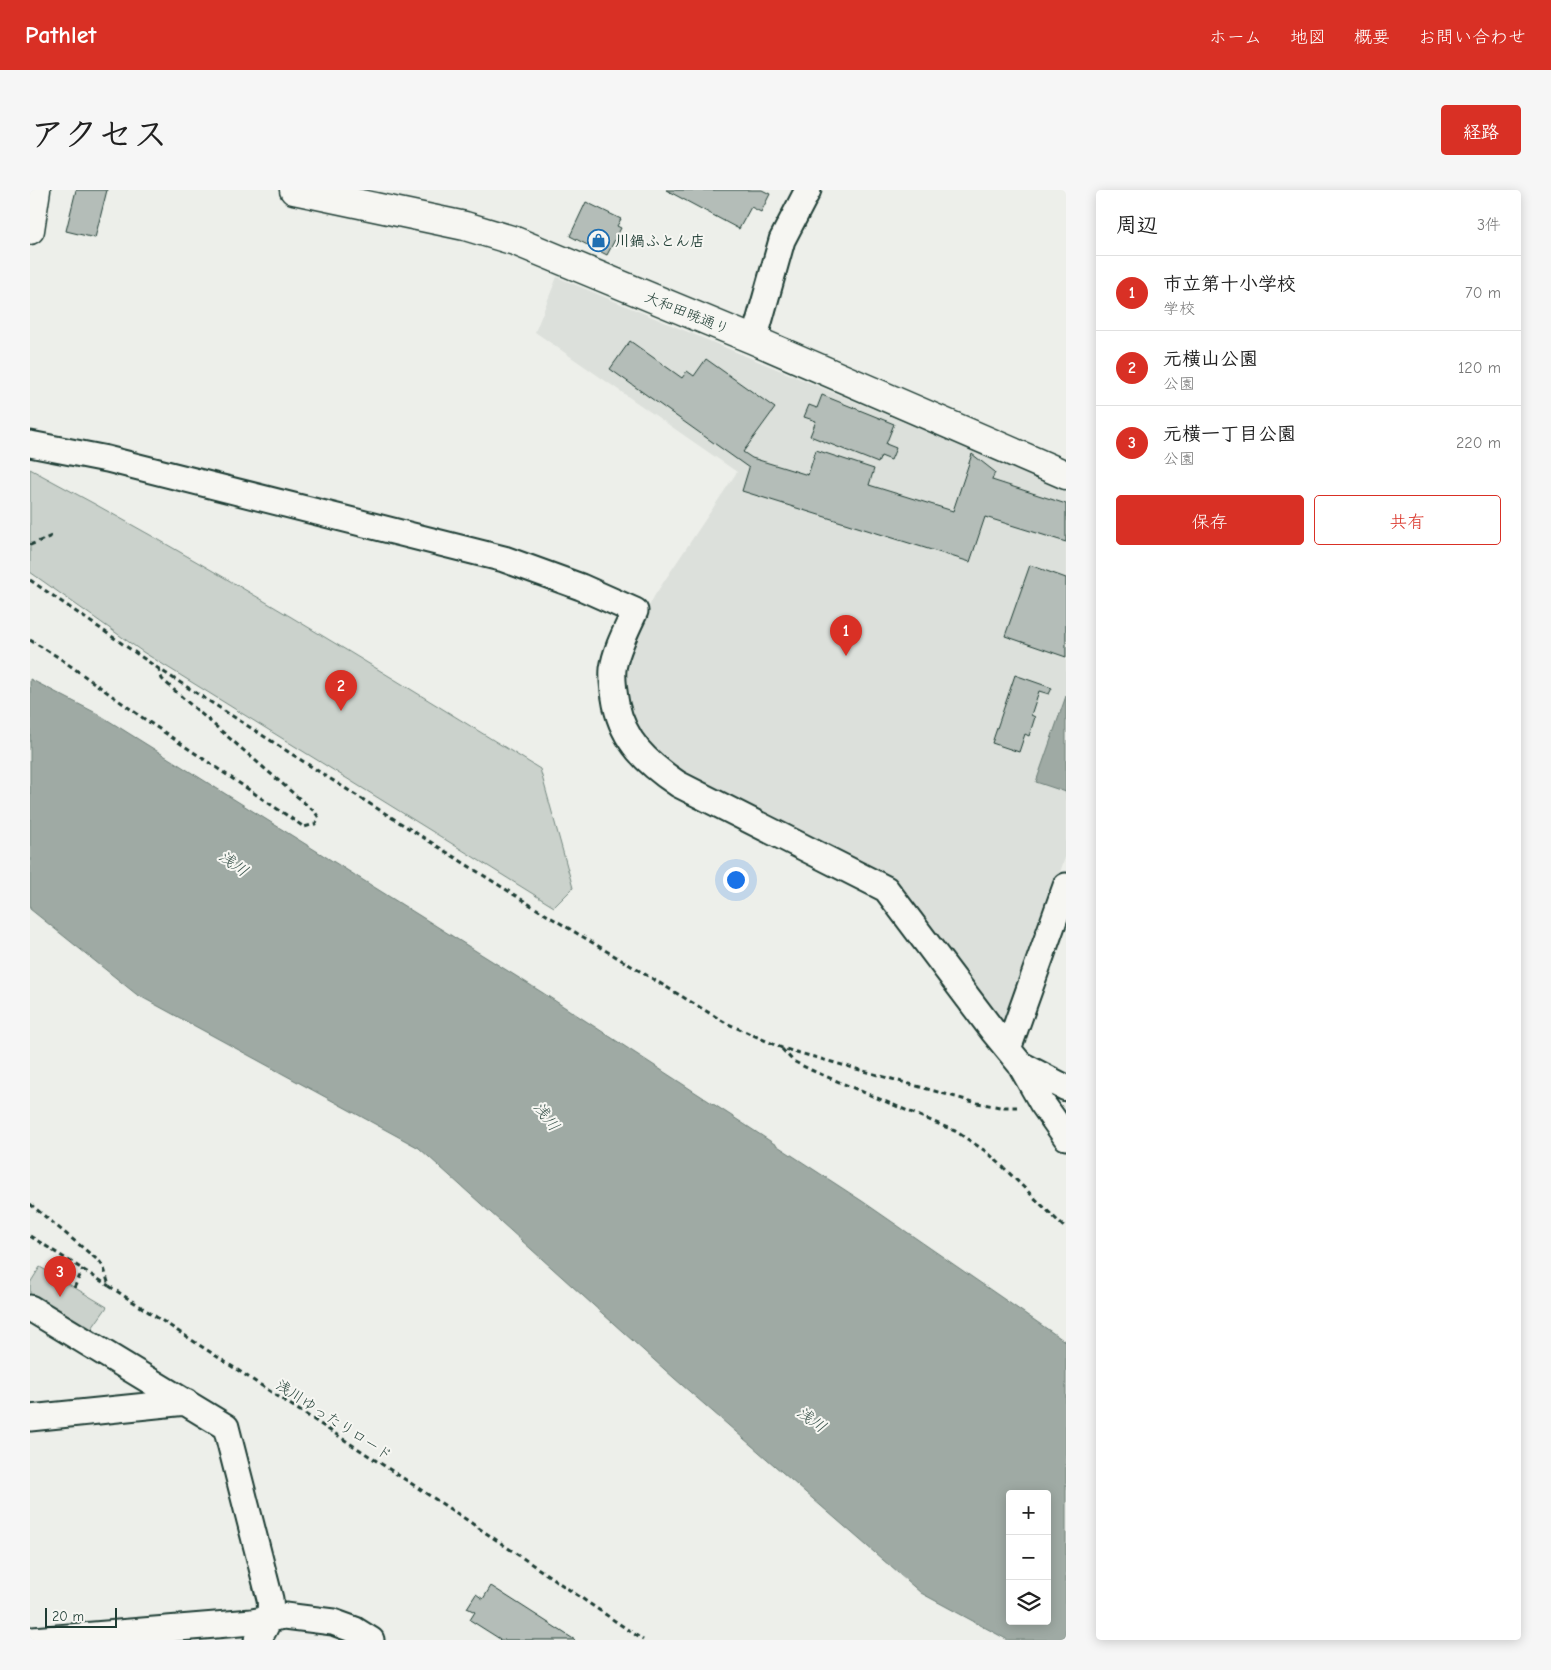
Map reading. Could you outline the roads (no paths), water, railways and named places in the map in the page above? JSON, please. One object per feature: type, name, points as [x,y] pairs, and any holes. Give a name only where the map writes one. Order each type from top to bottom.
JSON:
[{"type":"street","points":[[30,230],[36,190]]},
{"type":"street","name":"大和田暁通り","points":[[294,190],[465,226],[515,241],[754,340],[1066,475]]},
{"type":"street","points":[[754,340],[782,240],[808,190]]},
{"type":"street","points":[[30,444],[106,459],[504,559],[581,587],[635,611],[613,669],[613,691],[618,713],[630,742],[656,770],[678,784],[886,889],[1014,1056],[1042,1103],[1066,1137]]},
{"type":"street","points":[[1014,1056],[1066,886]]},
{"type":"street","points":[[1014,1056],[1066,1088]]},
{"type":"street","points":[[30,1308],[226,1427],[270,1599],[263,1630]]},
{"type":"street","points":[[30,1418],[186,1402]]},
{"type":"street","points":[[33,1640],[263,1630],[293,1616],[333,1622],[355,1630],[371,1640]]},
{"type":"water","name":"浅川","points":[[30,679],[98,714],[543,993],[862,1201],[1066,1342],[1066,1640],[1008,1640],[921,1593],[674,1378],[419,1148],[136,994],[30,909]]},
{"type":"water","points":[[1066,696],[1066,792],[1036,782]]},
{"type":"place","name":"川鍋ふとん店","points":[[599,241]]},
{"type":"place","name":"市立第十小学校","points":[[846,656]]},
{"type":"place","name":"元横山公園","points":[[341,711]]},
{"type":"place","name":"元横一丁目公園","points":[[60,1297]]}]
